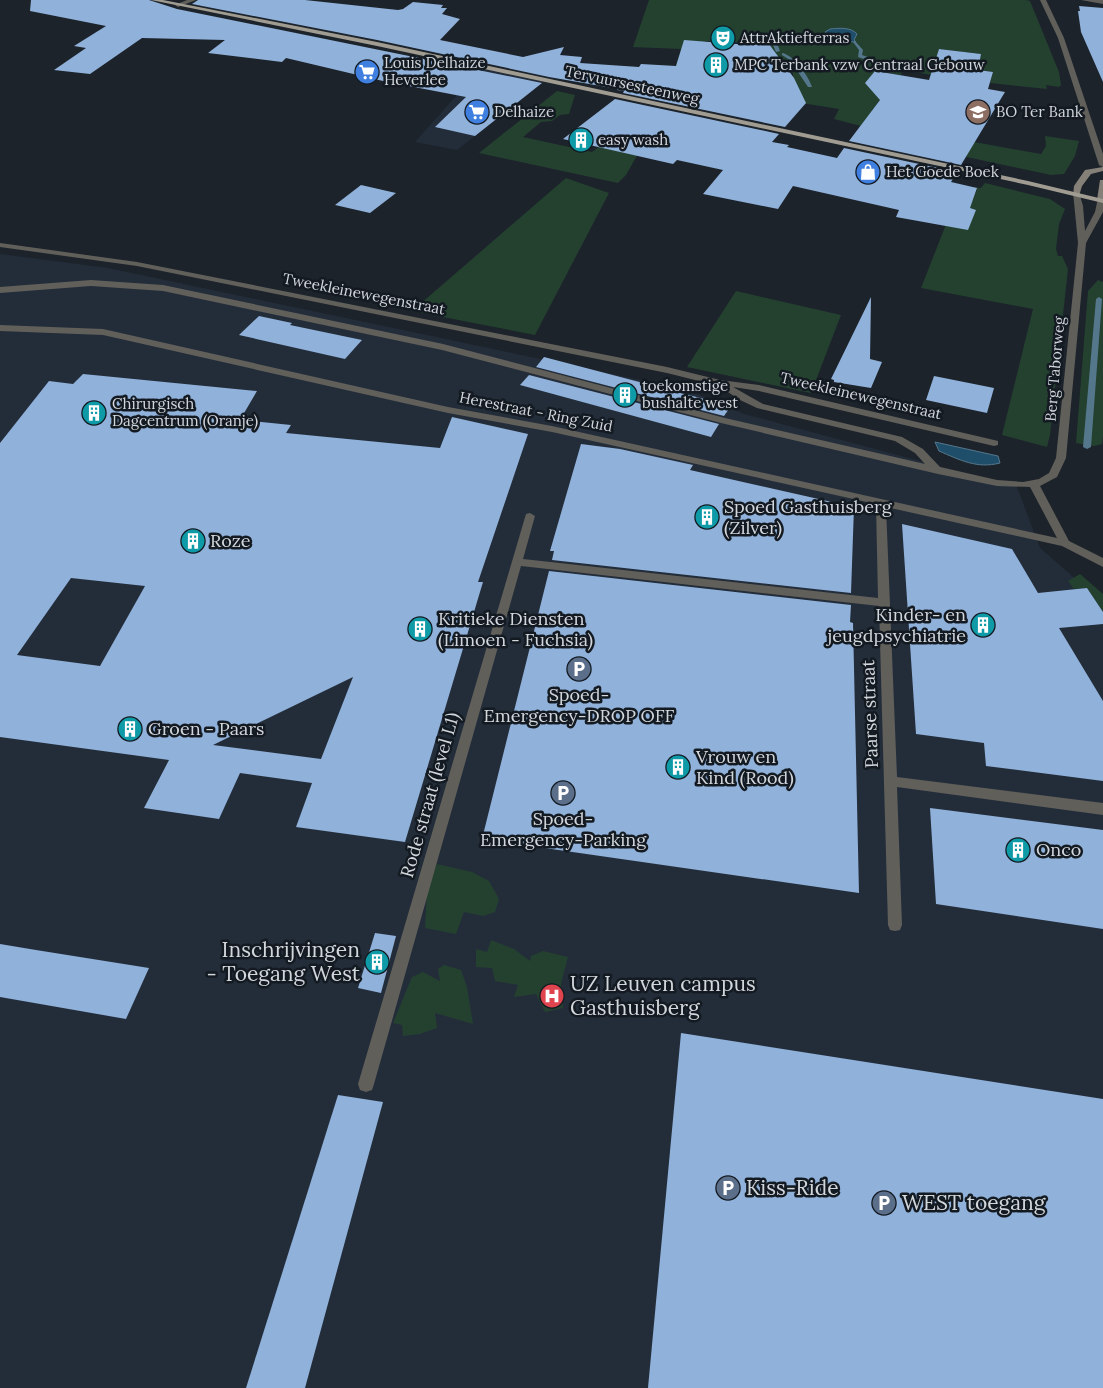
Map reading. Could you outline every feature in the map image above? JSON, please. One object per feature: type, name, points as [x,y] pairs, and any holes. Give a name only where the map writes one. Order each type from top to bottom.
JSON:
[{"type":"main road","name":"Tervuursesteenweg","points":[[154,0],[387,46],[1102,200]]},
{"type":"main road","points":[[1076,194],[1078,186],[1088,172],[1103,169]]},
{"type":"main road","points":[[1102,200],[1103,182]]},
{"type":"street","points":[[178,5],[193,0]]},
{"type":"street","points":[[1043,0],[1061,38],[1103,165]]},
{"type":"street","points":[[1084,0],[1103,2]]},
{"type":"street","name":"Berg Taborweg","points":[[1034,484],[1053,475],[1061,458],[1082,243],[1079,226],[1081,208],[1076,194]]},
{"type":"street","name":"Berg Taborweg","points":[[1082,243],[1099,212],[1102,200]]},
{"type":"street","name":"Tweekleinewegenstraat","points":[[0,245],[137,264],[186,273],[657,368],[720,383],[759,388],[994,443]]},
{"type":"street","points":[[0,290],[91,283],[163,288],[443,347],[724,421],[938,471],[1011,485],[1034,484],[1065,543]]},
{"type":"street","name":"Herestraat - Ring Zuid","points":[[0,328],[103,332],[448,410],[552,429],[701,468],[881,502],[1065,543],[1103,563]]},
{"type":"street","name":"Tweekleinewegenstraat","points":[[720,383],[743,398],[760,406],[905,442],[919,451],[938,471]]},
{"type":"street","name":"Paarse straat","points":[[881,502],[895,925]]},
{"type":"street","name":"Rode straat (level L1)","points":[[366,1084],[530,516]]},
{"type":"street","points":[[517,562],[884,603]]},
{"type":"street","points":[[890,781],[1103,810]]},
{"type":"shaded area","points":[[483,66],[545,80],[457,150],[415,142]]},
{"type":"shaded area","name":"UZ Leuven campus Gasthuisberg","points":[[0,254],[108,268],[688,390],[744,414],[1017,487],[1040,548],[1103,603],[1103,1388],[0,1388]]},
{"type":"green space","points":[[649,0],[1026,0],[1030,1],[1059,72],[1061,85],[1059,87],[1046,85],[1047,89],[990,83],[993,72],[945,67],[979,62],[981,54],[939,49],[932,75],[902,70],[901,75],[875,71],[866,83],[886,91],[861,126],[834,119],[839,109],[669,88],[681,49],[633,47]],"holes":[[[705,41],[769,44],[778,57],[752,70],[793,73],[793,78],[694,83]]]},
{"type":"green space","points":[[557,91],[575,95],[569,114],[560,115],[552,121],[541,122],[523,137],[592,152],[610,138],[647,138],[626,175],[618,183],[479,153]]},
{"type":"green space","points":[[1045,136],[1079,141],[1075,156],[1064,174],[1051,175],[943,152],[974,142],[1041,154],[1046,146]]},
{"type":"green space","points":[[566,178],[609,193],[535,335],[412,311]]},
{"type":"green space","points":[[985,183],[1050,199],[1065,209],[1059,224],[1056,249],[1058,256],[1062,256],[1068,269],[1050,435],[1047,447],[1002,435],[1033,309],[921,288],[954,204],[971,204],[977,190],[973,187],[981,188]]},
{"type":"green space","points":[[1098,280],[1103,282],[1103,436],[1102,444],[1094,446],[1076,443],[1088,291]]},
{"type":"green space","points":[[736,291],[841,315],[811,393],[687,367]]},
{"type":"green space","points":[[1080,574],[1103,594],[1103,612],[1087,588],[1074,589],[1068,581]]},
{"type":"green space","points":[[437,864],[472,872],[489,881],[499,899],[495,912],[483,916],[464,912],[456,934],[425,928],[427,890]]},
{"type":"green space","points":[[491,940],[514,949],[530,961],[531,956],[543,951],[568,957],[561,984],[563,1008],[545,1012],[536,994],[514,997],[518,985],[495,981],[492,968],[476,967],[476,949],[487,952]]},
{"type":"green space","points":[[444,965],[461,970],[467,987],[473,1024],[435,1013],[437,1028],[420,1034],[403,1036],[402,1025],[393,1023],[412,977],[423,972],[440,981],[438,969]]},
{"type":"water","points":[[830,29],[852,30],[857,34],[854,40],[856,42],[850,42],[825,32]]},
{"type":"water","points":[[935,442],[998,456],[1000,463],[984,465],[961,460],[939,451]]},
{"type":"building","points":[[31,0],[149,0],[177,9],[542,83],[475,136],[435,127],[466,97],[383,81],[286,58],[282,62],[208,53],[225,40],[142,38],[90,74],[54,70],[86,48],[74,46],[106,26],[30,11]]},
{"type":"building","points":[[198,0],[305,0],[398,10],[413,2],[443,5],[441,8],[447,8],[442,14],[460,19],[440,40],[523,57],[564,47],[560,55],[582,57],[580,63],[639,67],[641,64],[676,66],[684,40],[735,44],[769,44],[794,78],[806,103],[785,127],[623,93],[624,91],[618,89],[549,77],[377,40],[192,4]]},
{"type":"building","points":[[1079,6],[1103,8],[1103,82],[1081,32]]},
{"type":"building","points":[[939,49],[981,54],[978,70],[993,72],[988,89],[1005,92],[961,165],[849,141],[880,100],[865,83],[875,71],[929,80]]},
{"type":"building","points":[[615,99],[779,134],[772,142],[837,158],[844,148],[957,172],[951,182],[977,188],[970,208],[976,210],[968,230],[896,217],[899,210],[793,186],[778,209],[703,194],[723,170],[677,160],[673,164],[563,139]]},
{"type":"building","points":[[361,185],[396,193],[370,213],[335,205]]},
{"type":"building","points":[[871,297],[870,359],[882,362],[871,388],[834,382],[831,379]]},
{"type":"building","points":[[259,316],[292,323],[290,325],[362,340],[345,359],[239,335]]},
{"type":"building","points":[[544,357],[731,406],[724,416],[536,367]]},
{"type":"building","points":[[83,374],[257,391],[240,420],[291,425],[286,433],[440,448],[452,417],[528,434],[478,582],[483,582],[405,842],[296,827],[312,783],[240,773],[219,819],[144,808],[169,760],[0,737],[0,443],[49,381],[73,384]],"holes":[[[71,578],[145,586],[100,666],[17,655]],[[353,677],[321,759],[213,745]]]},
{"type":"building","points":[[529,375],[719,424],[711,437],[520,385]]},
{"type":"building","points":[[934,376],[994,388],[987,413],[926,400]]},
{"type":"building","name":"Spoed Gasthuisberg (Zilver)","points":[[581,444],[620,449],[693,465],[690,470],[854,507],[851,593],[552,560],[554,551],[550,551]]},
{"type":"building","name":"Kinder- en jeugdpsychiatrie","points":[[902,524],[1012,549],[1038,593],[1087,588],[1103,612],[1103,624],[1059,628],[1103,701],[1103,781],[986,766],[984,743],[916,734]]},
{"type":"building","name":"Vrouw en Kind (Rood)","points":[[549,571],[851,605],[859,893],[482,839]]},
{"type":"building","name":"Onco","points":[[930,808],[1103,830],[1103,929],[936,904]]},
{"type":"building","name":"Inschrijvingen - Toegang West","points":[[375,933],[396,936],[381,993],[358,988]]},
{"type":"building","points":[[0,944],[149,968],[126,1019],[0,997]]},
{"type":"building","name":"WEST toegang","points":[[681,1033],[1103,1099],[1103,1388],[648,1388]]},
{"type":"building","points":[[338,1095],[383,1102],[305,1388],[246,1388]]},
{"type":"waterway","points":[[751,34],[752,37],[775,44],[778,51]]},
{"type":"waterway","points":[[855,42],[861,50],[860,56],[872,60],[872,63]]},
{"type":"waterway","points":[[784,54],[792,59],[810,86]]},
{"type":"waterway","points":[[1087,447],[1099,299]]},
{"type":"place","name":"AttrAktiefterras","points":[[723,38]]},
{"type":"place","name":"MPC Terbank vzw Centraal Gebouw","points":[[716,65]]},
{"type":"place","name":"Louis Delhaize Heverlee","points":[[367,72]]},
{"type":"place","name":"Delhaize","points":[[477,112]]},
{"type":"place","name":"BO Ter Bank","points":[[978,112]]},
{"type":"place","name":"easy wash","points":[[581,140]]},
{"type":"place","name":"Het Goede Boek","points":[[868,172]]},
{"type":"place","name":"toekomstige bushalte west","points":[[625,395]]},
{"type":"place","name":"Chirurgisch Dagcentrum (Oranje)","points":[[94,413]]},
{"type":"place","name":"Spoed Gasthuisberg (Zilver)","points":[[707,517]]},
{"type":"place","name":"Roze","points":[[193,541]]},
{"type":"place","name":"Kinder- en jeugdpsychiatrie","points":[[983,625]]},
{"type":"place","name":"Kritieke Diensten (Limoen - Fuchsia)","points":[[420,629]]},
{"type":"place","name":"Spoed- Emergency-DROP OFF","points":[[579,669]]},
{"type":"place","name":"Groen - Paars","points":[[130,729]]},
{"type":"place","name":"Vrouw en Kind (Rood)","points":[[678,767]]},
{"type":"place","name":"Spoed- Emergency-Parking","points":[[563,793]]},
{"type":"place","name":"Onco","points":[[1018,850]]},
{"type":"place","name":"Inschrijvingen - Toegang West","points":[[377,962]]},
{"type":"place","name":"UZ Leuven campus Gasthuisberg","points":[[552,996]]},
{"type":"place","name":"Kiss-Ride","points":[[728,1188]]},
{"type":"place","name":"WEST toegang","points":[[884,1203]]}]
